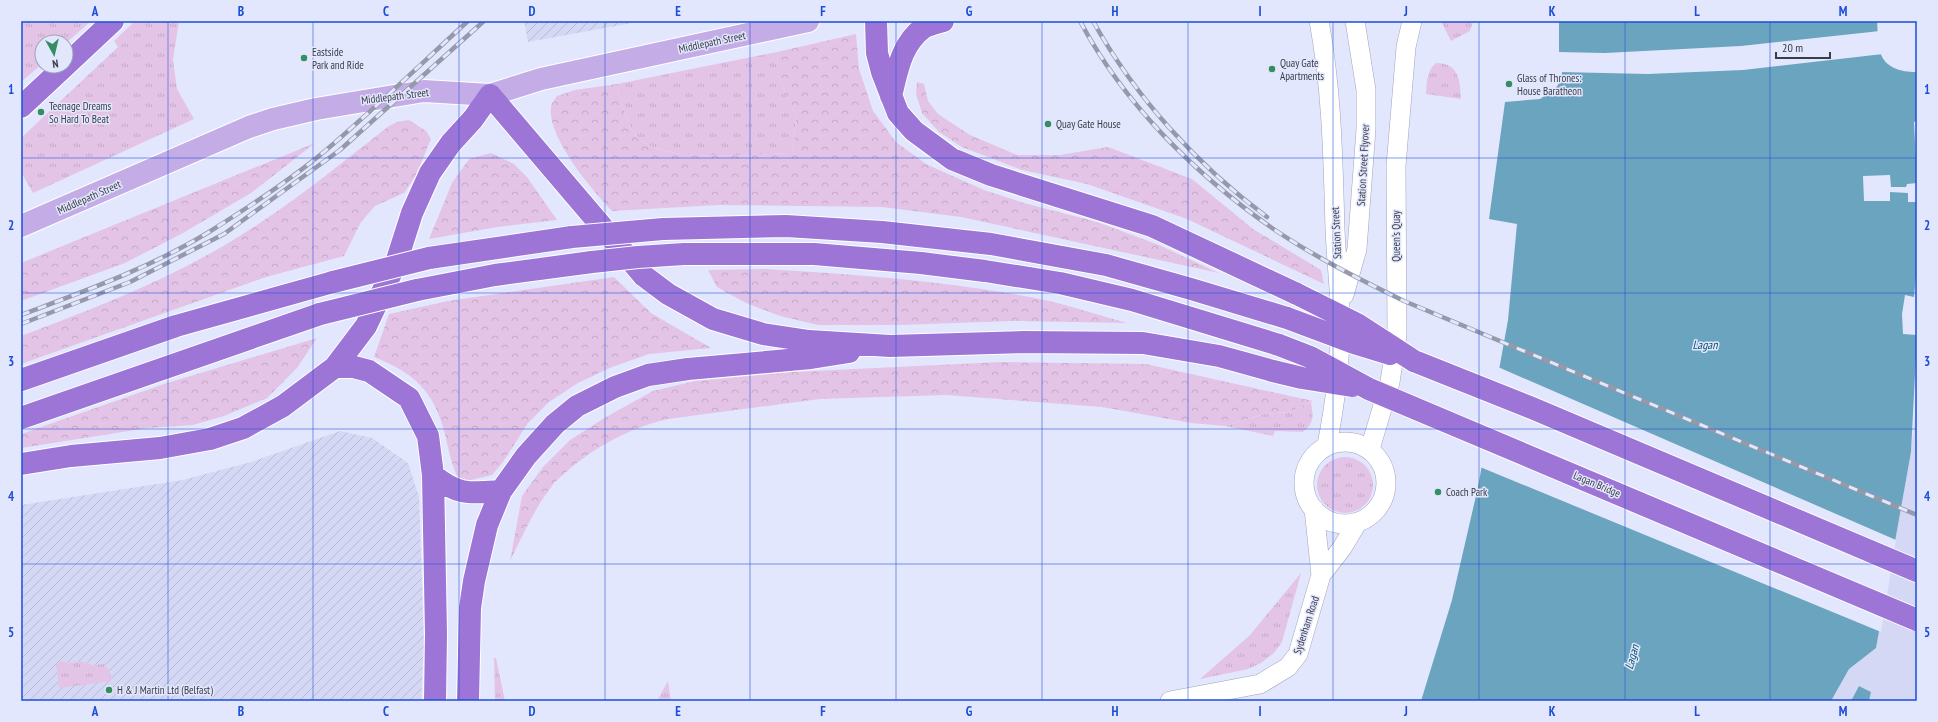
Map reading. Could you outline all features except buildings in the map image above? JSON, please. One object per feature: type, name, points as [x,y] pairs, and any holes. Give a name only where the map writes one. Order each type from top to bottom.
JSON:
[{"type":"highway","points":[[74,57],[113,21]]},
{"type":"highway","points":[[876,21],[877,53],[898,113],[914,131],[952,159],[991,175],[1152,226],[1357,324],[1414,361]]},
{"type":"highway","points":[[891,96],[898,68],[906,47],[923,28],[944,21]]},
{"type":"highway","points":[[21,107],[56,74]]},
{"type":"highway","points":[[21,464],[71,456],[160,448],[210,439],[243,428],[283,406],[335,366],[366,326],[396,263],[412,213],[430,173],[451,143],[473,119],[490,95],[644,276],[668,294],[713,319],[763,334],[809,341],[890,346],[1023,342],[1143,343],[1219,356],[1302,378],[1369,388]]},
{"type":"highway","points":[[21,380],[176,326],[333,282],[429,258],[572,237],[663,229],[786,226],[882,232],[991,244],[1106,265],[1191,288],[1287,318],[1354,343],[1414,361],[1532,408],[1917,571]]},
{"type":"highway","name":"Lagan Bridge","points":[[21,418],[320,314],[417,290],[495,275],[592,262],[684,254],[814,254],[921,263],[1060,282],[1132,300],[1279,345],[1310,357],[1369,388],[1917,620]]},
{"type":"highway","points":[[468,701],[470,608],[474,581],[487,525],[501,491],[526,456],[555,424],[577,406],[615,387],[648,375],[811,358],[890,346]]},
{"type":"highway","points":[[335,366],[354,367],[369,371],[409,398],[428,436],[433,475],[436,634],[435,701]]},
{"type":"highway","points":[[433,475],[446,487],[468,493],[501,491]]},
{"type":"main road","name":"Middlepath Street","points":[[21,226],[273,118],[361,100],[424,91],[490,95],[541,79],[808,21]]},
{"type":"street","name":"Station Street","points":[[1319,21],[1327,66],[1333,134],[1335,231],[1340,308],[1340,361],[1336,398],[1327,445]]},
{"type":"street","name":"Station Street Flyover","points":[[1340,308],[1357,249],[1363,187],[1366,98],[1361,52],[1355,21]]},
{"type":"street","name":"Queen's Quay","points":[[1370,449],[1390,382],[1397,335],[1396,166],[1406,47],[1412,21]]},
{"type":"street","points":[[1327,445],[1349,441],[1370,449]]},
{"type":"street","name":"Sydenham Road","points":[[1327,445],[1313,456],[1304,475],[1304,485],[1307,498],[1314,509],[1323,517],[1333,522],[1345,524],[1357,522],[1369,517],[1379,508],[1385,496],[1387,483],[1385,470],[1379,458],[1370,449]]},
{"type":"street","name":"Sydenham Road","points":[[1314,509],[1321,576]]},
{"type":"street","name":"Sydenham Road","points":[[1170,701],[1260,684],[1288,667],[1298,654],[1321,576],[1342,548],[1357,522]]},
{"type":"shaded area","points":[[524,21],[643,21],[528,42]]},
{"type":"shaded area","points":[[1917,395],[1917,701],[1869,701],[1871,692],[1859,686],[1851,701],[1831,701],[1849,669],[1876,648],[1911,452]]},
{"type":"shaded area","points":[[340,431],[372,438],[408,463],[419,497],[424,644],[421,701],[21,701],[21,505],[183,480],[251,462]]},
{"type":"green space","points":[[21,21],[91,21],[74,36],[74,34],[34,34],[34,71],[21,82]]},
{"type":"green space","points":[[135,21],[179,21],[173,60],[177,89],[194,119],[33,193],[21,172],[21,138],[118,47],[114,41]]},
{"type":"green space","points":[[1441,21],[1473,21],[1470,31],[1451,41]]},
{"type":"green space","points":[[856,34],[859,69],[873,111],[896,142],[926,164],[984,190],[1024,203],[1097,222],[1159,245],[1219,273],[961,217],[882,207],[719,205],[612,211],[593,190],[572,162],[556,133],[552,119],[551,106],[557,96],[575,90],[617,84],[622,105],[634,133],[638,138],[650,146],[668,151],[711,156],[793,153],[796,117],[778,75],[777,52]]},
{"type":"green space","points":[[777,52],[778,75],[796,117],[793,153],[735,156],[689,154],[668,151],[651,146],[638,138],[634,133],[622,105],[617,84]]},
{"type":"green space","points":[[1436,63],[1444,64],[1454,69],[1459,79],[1461,99],[1426,94],[1429,73]]},
{"type":"green space","points":[[917,82],[924,84],[928,101],[938,114],[970,135],[1017,155],[1060,155],[1108,147],[1192,179],[1253,229],[1321,270],[1324,284],[1187,219],[1087,184],[1022,170],[962,147],[939,132],[922,113],[916,94]]},
{"type":"green space","points":[[409,120],[426,131],[431,139],[415,177],[404,193],[375,206],[361,222],[344,256],[266,277],[21,364],[21,336],[132,292],[212,252],[277,211],[389,126],[397,122]]},
{"type":"green space","points":[[315,143],[251,193],[183,233],[125,263],[21,301],[21,263]]},
{"type":"green space","points":[[491,153],[514,164],[527,177],[557,220],[497,227],[429,239],[452,183],[469,159]]},
{"type":"green space","points":[[765,269],[832,273],[931,282],[997,291],[1055,302],[1127,323],[1014,321],[899,325],[818,325],[780,316],[746,303],[717,287],[708,270]]},
{"type":"green space","points":[[614,277],[651,313],[711,348],[649,354],[612,367],[578,383],[549,402],[528,423],[503,462],[492,475],[467,481],[458,478],[440,419],[435,406],[428,395],[411,377],[388,363],[374,357],[389,314],[448,301]]},
{"type":"green space","points":[[317,338],[297,368],[267,398],[224,416],[193,425],[148,428],[21,448],[21,434],[164,384]]},
{"type":"green space","points":[[1001,362],[1146,364],[1313,401],[1288,412],[1264,414],[1225,426],[1191,423],[1102,407],[946,395],[820,399],[668,419],[626,433],[600,447],[558,479],[553,484],[534,513],[510,561],[522,496],[543,467],[570,440],[606,417],[653,391],[695,381],[792,372]]},
{"type":"green space","points":[[1311,402],[1311,422],[1303,432],[1275,431],[1273,436],[1225,426],[1264,414],[1288,412]]},
{"type":"green space","points":[[1345,457],[1356,459],[1365,465],[1371,474],[1373,485],[1371,496],[1365,505],[1356,511],[1345,513],[1334,511],[1325,505],[1319,496],[1317,485],[1319,474],[1325,465],[1334,459]]},
{"type":"green space","points":[[1301,573],[1282,642],[1274,653],[1261,663],[1248,669],[1200,679],[1250,635]]},
{"type":"green space","points":[[494,658],[496,658],[505,701],[495,701]]},
{"type":"green space","points":[[62,661],[69,663],[81,661],[92,665],[104,664],[109,670],[112,681],[59,688],[56,664]]},
{"type":"green space","points":[[668,681],[671,701],[657,701]]},
{"type":"water","name":"Lagan","points":[[1559,21],[1877,21],[1879,49],[1882,57],[1894,68],[1916,72],[1917,121],[1914,122],[1917,183],[1907,184],[1906,187],[1891,187],[1890,175],[1863,176],[1864,201],[1890,201],[1890,192],[1908,193],[1908,202],[1917,202],[1917,265],[1914,297],[1905,295],[1902,314],[1903,334],[1917,335],[1911,452],[1876,648],[1849,669],[1831,701],[1421,701],[1452,600],[1478,487],[1508,320],[1517,224],[1489,219],[1505,102],[1540,99],[1556,88],[1561,80],[1563,65],[1559,51]]},
{"type":"water","points":[[1859,686],[1871,692],[1869,701],[1851,701]]},
{"type":"pier","points":[[1880,31],[1883,54],[1743,70],[1648,74],[1560,72],[1561,65],[1557,52],[1605,53],[1741,46]]},
{"type":"pier","points":[[1498,367],[1896,540],[1881,632],[1480,467]]},
{"type":"railway","points":[[21,315],[117,278],[164,257],[209,232],[254,203],[297,173],[325,151],[468,21]]},
{"type":"railway","points":[[21,324],[130,282],[224,234],[340,150],[484,21]]},
{"type":"railway","points":[[1080,21],[1098,52],[1118,81],[1140,109],[1189,161],[1243,207],[1272,228],[1320,258],[1404,301],[1917,515]]},
{"type":"railway","points":[[1093,21],[1128,76],[1148,103],[1170,128],[1216,175],[1267,217]]},
{"type":"place","name":"Eastside Park and Ride","points":[[304,58]]},
{"type":"place","name":"Quay Gate Apartments","points":[[1272,69]]},
{"type":"place","name":"Glass of Thrones: House Baratheon","points":[[1509,84]]},
{"type":"place","name":"Teenage Dreams So Hard To Beat","points":[[41,112]]},
{"type":"place","name":"Quay Gate House","points":[[1048,124]]},
{"type":"place","name":"Coach Park","points":[[1438,492]]},
{"type":"place","name":"H & J Martin Ltd (Belfast)","points":[[109,690]]}]
